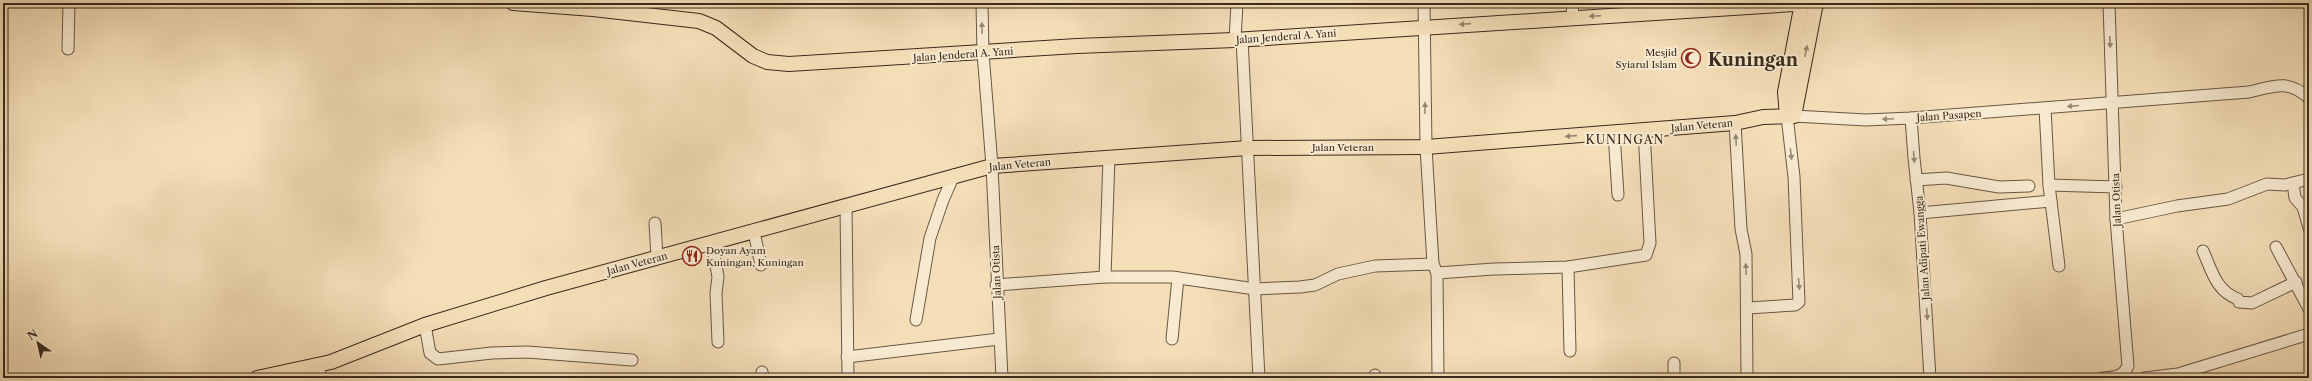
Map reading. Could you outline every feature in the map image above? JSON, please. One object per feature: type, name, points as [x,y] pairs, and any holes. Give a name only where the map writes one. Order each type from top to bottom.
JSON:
[{"type":"main road","name":"Jalan Jenderal A. Yani","points":[[513,3],[593,9],[699,21],[716,28],[753,56],[767,62],[789,64],[1078,46],[1238,39],[1425,26],[1573,10],[1810,3]]},
{"type":"main road","points":[[1790,116],[1785,92],[1802,3]]},
{"type":"main road","points":[[1790,116],[1816,3]]},
{"type":"main road","name":"Jalan Veteran","points":[[257,378],[320,372],[424,325],[479,308],[657,257],[754,232],[954,175],[992,166],[1248,148],[1426,147],[1614,133],[1735,122],[1763,117],[1790,116]]},
{"type":"street","points":[[68,49],[69,3]]},
{"type":"street","name":"Jalan Otista","points":[[982,3],[983,53],[992,166],[996,285],[1002,378]]},
{"type":"street","points":[[1237,3],[1238,39],[1248,148],[1259,378]]},
{"type":"street","points":[[1424,3],[1426,147],[1435,269],[1438,378]]},
{"type":"street","name":"Jalan Otista","points":[[2102,378],[2125,376],[2128,366],[2116,219],[2109,3]]},
{"type":"street","name":"Jalan Pasapen","points":[[1790,116],[1866,120],[1912,118],[2249,92],[2280,84],[2296,89],[2309,98]]},
{"type":"street","points":[[2045,108],[2051,201],[2059,266]]},
{"type":"street","points":[[1748,308],[1794,305],[1798,302],[1794,177],[1790,116]]},
{"type":"street","name":"Jalan Adipati Ewangga","points":[[1912,118],[1916,180],[1920,213],[1930,378]]},
{"type":"street","points":[[1735,122],[1741,229],[1746,254],[1748,308],[1747,378]]},
{"type":"street","points":[[996,285],[1105,277],[1178,278],[1255,289],[1315,285],[1338,274],[1375,266],[1435,269],[1568,267],[1637,258],[1646,255],[1649,250],[1644,130]]},
{"type":"street","points":[[1614,133],[1618,195]]},
{"type":"street","points":[[1105,277],[1109,157]]},
{"type":"street","points":[[916,320],[930,238],[942,200],[954,175]]},
{"type":"street","points":[[1916,180],[1946,178],[1986,186],[2029,186]]},
{"type":"street","points":[[2116,219],[2177,206],[2228,199],[2267,184],[2293,183],[2309,179]]},
{"type":"street","points":[[2293,183],[2295,198],[2303,207],[2309,228]]},
{"type":"street","points":[[2050,185],[2116,187]]},
{"type":"street","points":[[1920,213],[2051,201]]},
{"type":"street","points":[[846,205],[848,378]]},
{"type":"street","points":[[655,223],[657,257]]},
{"type":"street","points":[[754,232],[761,265]]},
{"type":"street","points":[[712,243],[718,277],[716,293],[718,342]]},
{"type":"street","points":[[2276,247],[2296,282],[2306,293],[2309,309]]},
{"type":"street","points":[[2203,251],[2218,286],[2229,296],[2238,300],[2238,302],[2252,303],[2296,282]]},
{"type":"street","points":[[1568,267],[1570,351]]},
{"type":"street","points":[[1172,339],[1178,278]]},
{"type":"street","points":[[424,325],[430,353],[438,359],[492,353],[527,352],[632,360]]},
{"type":"street","points":[[2145,378],[2178,374],[2309,334]]},
{"type":"street","points":[[847,357],[999,339]]},
{"type":"street","points":[[1674,363],[1674,378]]},
{"type":"place","name":"Mesjid Syiarul Islam","points":[[1691,58]]},
{"type":"place","name":"Doyan Ayam Kuningan, Kuningan","points":[[692,256]]},
{"type":"district","name":"Kuningan","points":[[1753,60]]},
{"type":"district","name":"KUNINGAN","points":[[1625,140]]}]
